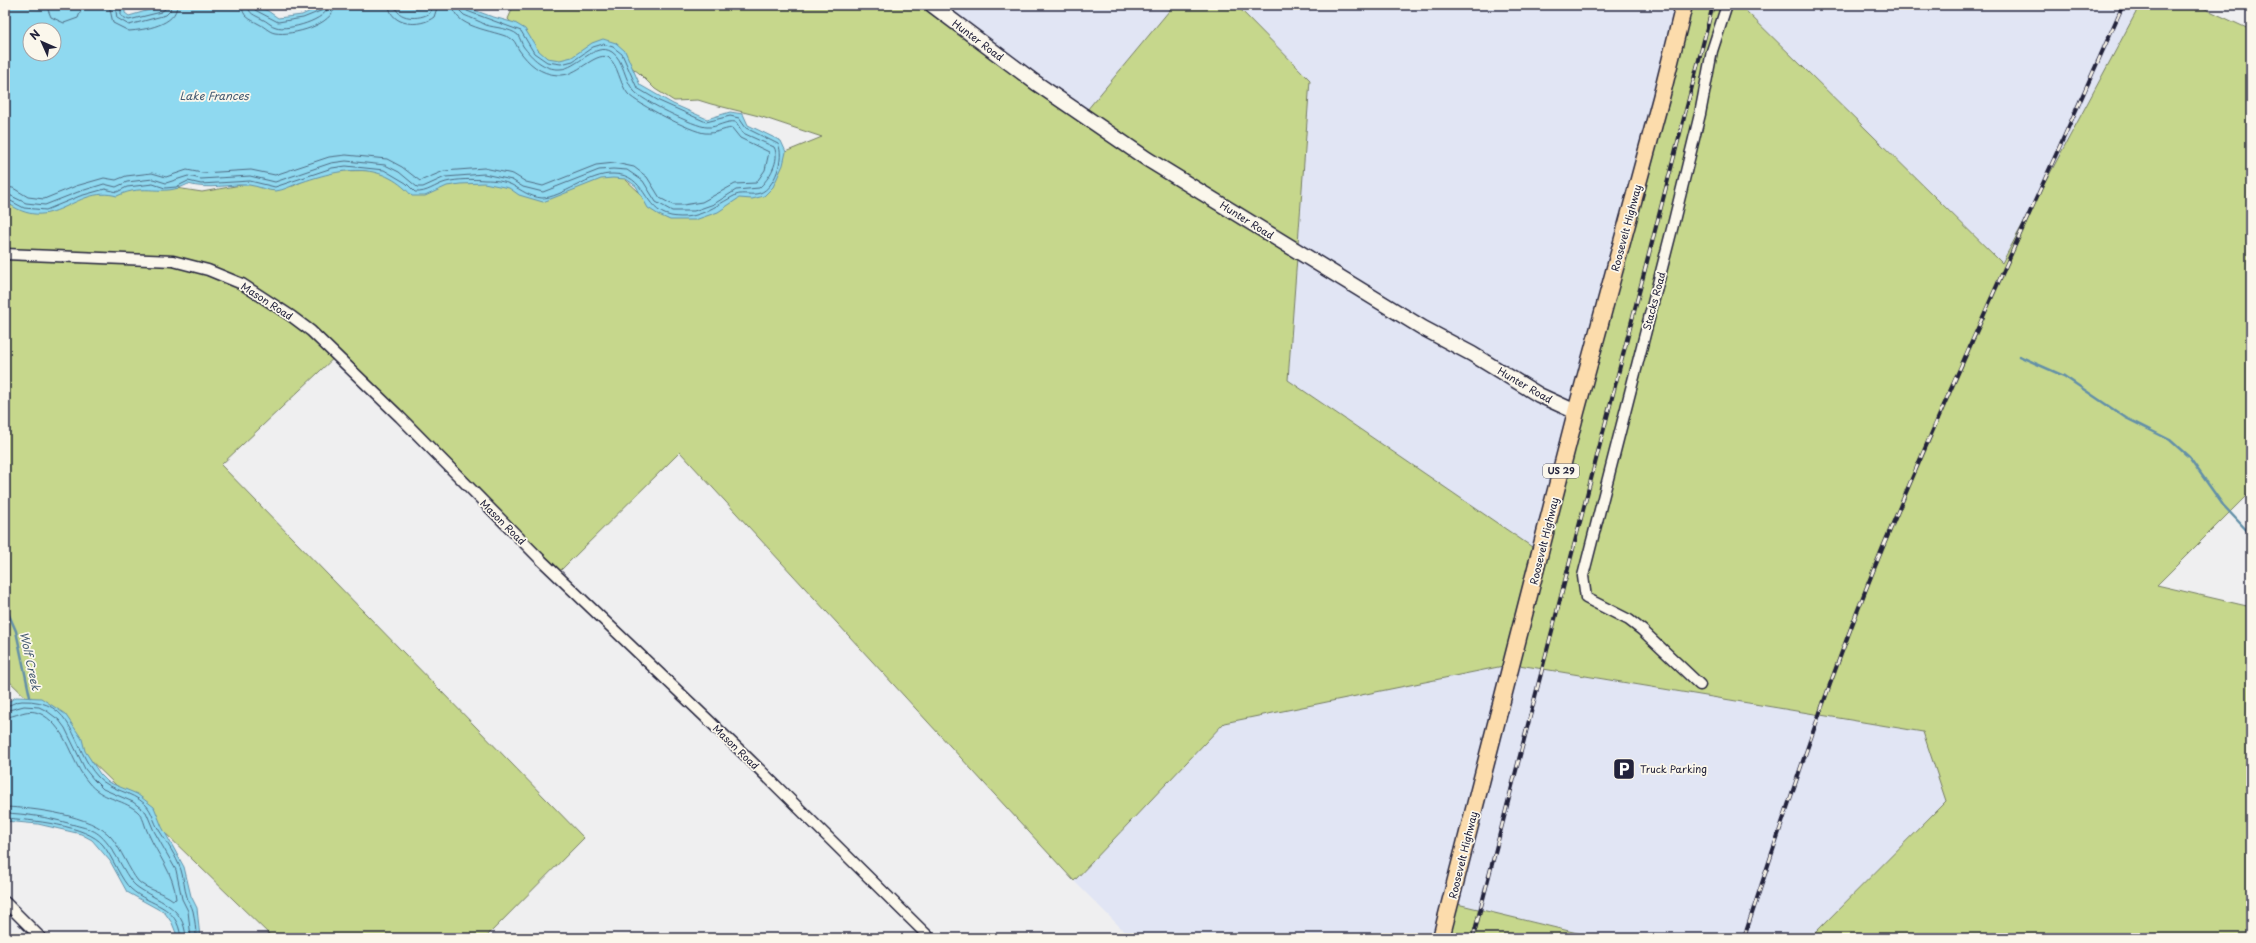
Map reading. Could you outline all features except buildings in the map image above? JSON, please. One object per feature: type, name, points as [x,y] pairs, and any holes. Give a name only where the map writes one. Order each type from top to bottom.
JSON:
[{"type":"main road","name":"Roosevelt Highway","points":[[1441,938],[1576,412],[1661,98],[1684,5]]},
{"type":"street","name":"Hunter Road","points":[[932,5],[1036,84],[1147,159],[1423,328],[1472,354],[1540,395],[1576,412]]},
{"type":"street","name":"Stacks Road","points":[[1700,685],[1638,627],[1586,598],[1583,576],[1675,218],[1700,114],[1712,51],[1727,5]]},
{"type":"street","name":"Mason Road","points":[[5,254],[173,260],[208,270],[242,284],[291,316],[311,332],[400,417],[540,559],[753,764],[930,938]]},
{"type":"street","points":[[5,902],[41,938]]},
{"type":"shaded area","points":[[936,5],[1174,5],[1087,110]]},
{"type":"shaded area","points":[[1236,5],[1684,5],[1535,550],[1288,380],[1310,80]]},
{"type":"shaded area","points":[[1740,5],[2140,5],[2002,263]]},
{"type":"shaded area","points":[[1513,664],[1923,732],[1946,801],[1810,938],[1598,938],[1453,903],[1443,938],[1131,938],[1074,881],[1224,723]]},
{"type":"green space","points":[[514,5],[936,5],[1087,110],[1174,5],[1236,5],[1310,80],[1288,380],[1535,549],[1684,5],[1740,5],[2002,263],[2140,5],[2197,5],[2251,30],[2251,491],[2157,585],[2251,607],[2251,938],[1810,938],[1946,801],[1923,732],[1513,664],[1224,723],[1074,881],[680,452],[560,571],[339,353],[221,465],[584,838],[485,938],[273,938],[5,677],[5,181],[90,187],[150,184],[202,192],[252,183],[293,186],[324,171],[491,169],[610,165],[668,219],[698,203],[741,170],[822,137],[759,116],[698,100],[674,101],[655,89],[639,73],[613,53],[543,64],[508,19]]},
{"type":"green space","points":[[1453,903],[1598,938],[1443,938]]},
{"type":"water","name":"Lake Frances","points":[[5,5],[58,5],[64,8],[72,5],[125,5],[125,13],[129,16],[166,5],[251,5],[268,11],[278,18],[302,15],[323,5],[399,5],[419,8],[428,5],[461,5],[490,16],[515,23],[525,29],[538,50],[547,58],[560,60],[572,57],[592,43],[603,39],[616,43],[625,51],[640,85],[673,104],[707,119],[730,112],[743,114],[748,125],[781,141],[786,152],[783,165],[773,187],[764,196],[752,199],[739,198],[718,212],[695,220],[670,220],[659,215],[648,208],[636,186],[626,179],[601,179],[543,202],[519,195],[509,188],[484,183],[447,186],[425,196],[412,196],[400,184],[387,176],[359,170],[329,174],[276,191],[249,185],[203,187],[188,184],[170,190],[137,190],[117,196],[102,194],[88,197],[50,213],[37,214],[22,211],[5,201]]},
{"type":"water","points":[[16,697],[41,698],[65,714],[82,739],[85,751],[100,774],[108,782],[137,794],[154,807],[162,827],[184,867],[191,896],[197,908],[200,938],[178,938],[172,923],[165,913],[127,892],[110,861],[92,840],[81,834],[38,824],[5,821],[5,704]]},
{"type":"waterway","points":[[2019,356],[2064,376],[2126,418],[2170,440],[2189,457],[2223,505],[2251,535]]},
{"type":"waterway","name":"Wolf Creek","points":[[5,606],[16,631],[30,697]]},
{"type":"railway","points":[[1473,938],[1713,5]]},
{"type":"railway","points":[[1744,938],[1827,692],[1883,547],[1971,343],[2123,5]]},
{"type":"place","name":"Truck Parking","points":[[1624,769]]}]
